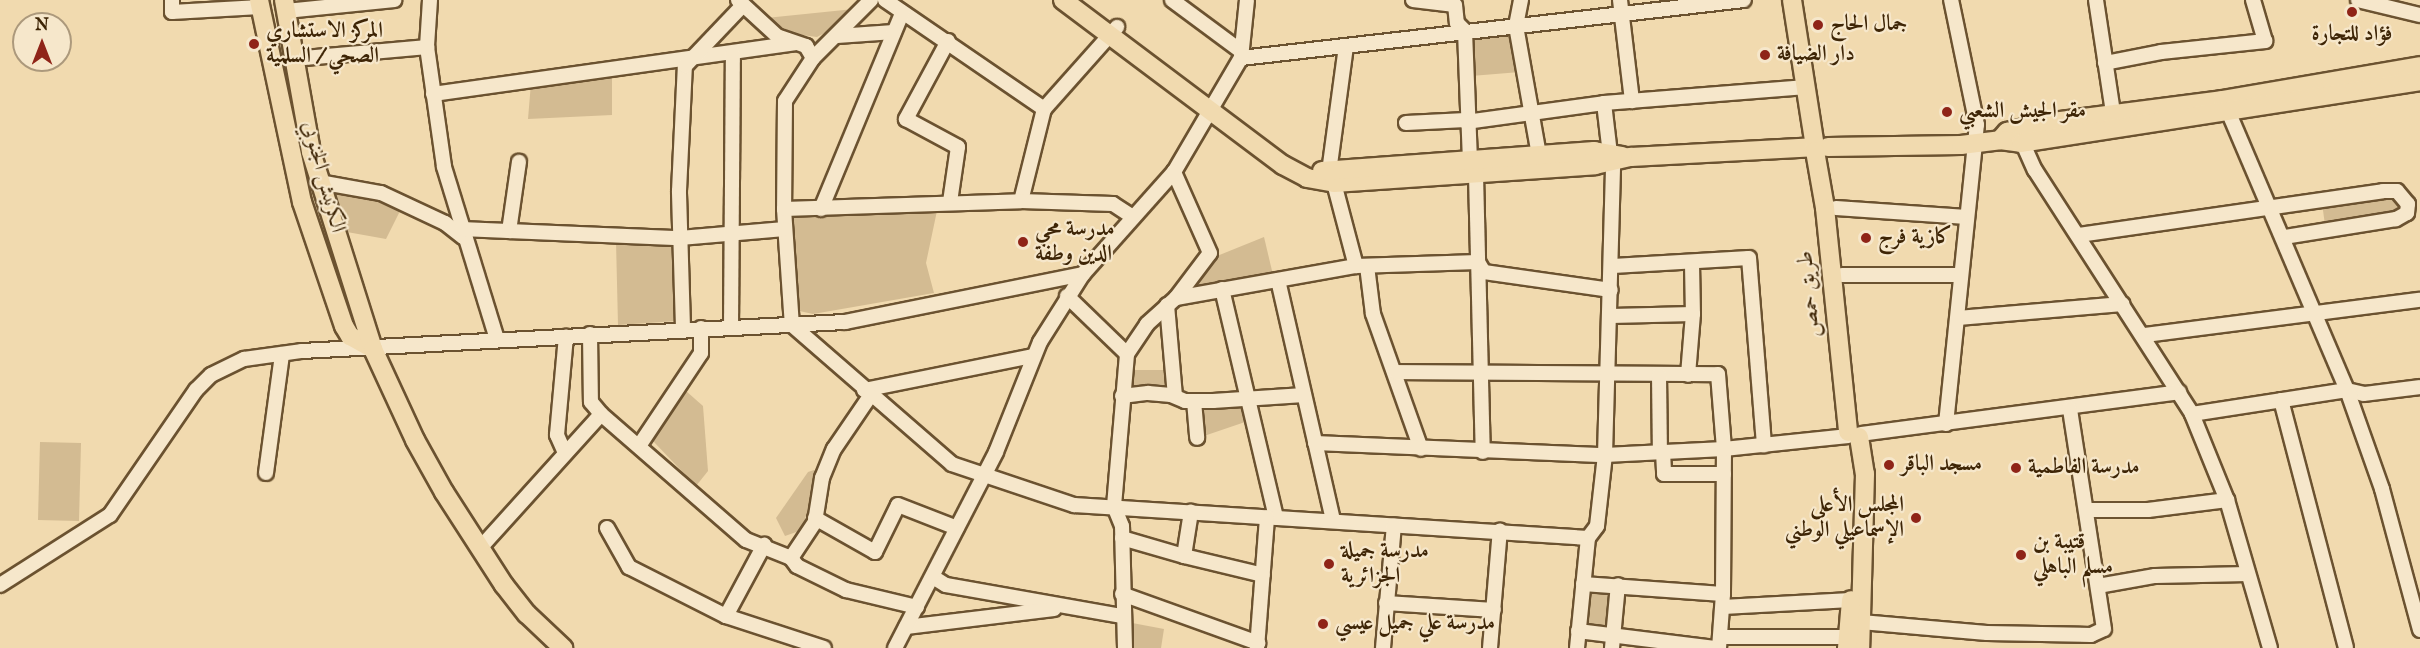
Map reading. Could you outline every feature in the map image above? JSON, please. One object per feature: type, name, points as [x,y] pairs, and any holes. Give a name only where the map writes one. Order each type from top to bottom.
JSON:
[{"type":"main road","points":[[1064,0],[1114,31]]},
{"type":"main road","points":[[1080,0],[1114,31],[1212,108],[1296,162],[1331,178],[1821,145],[1937,146],[2000,140],[2007,132],[2020,136],[2353,86],[2420,81]]},
{"type":"main road","name":"طريق حمص","points":[[1792,0],[1806,87],[1836,208],[1854,435]]},
{"type":"main road","name":"طريق حمص","points":[[1801,0],[1821,145],[1826,208],[1854,435]]},
{"type":"main road","name":"الكرنيش الجنوبي","points":[[259,4],[302,202],[344,326],[350,336],[373,349]]},
{"type":"main road","name":"الكرنيش الجنوبي","points":[[285,6],[293,59],[319,182],[373,349],[415,440],[482,547],[526,614],[563,648]]},
{"type":"main road","points":[[2353,86],[2420,66]]},
{"type":"main road","points":[[2020,136],[2113,113],[2226,106]]},
{"type":"main road","points":[[1473,168],[1539,155],[1594,151],[1618,157]]},
{"type":"main road","points":[[1852,644],[1854,435]]},
{"type":"main road","points":[[1852,644],[1861,622],[1865,474],[1854,435]]},
{"type":"street","points":[[172,0],[172,12],[259,4]]},
{"type":"street","points":[[285,6],[394,0]]},
{"type":"street","points":[[430,0],[426,47],[444,167],[462,233],[497,339]]},
{"type":"street","points":[[871,0],[813,58],[785,101],[784,209],[792,325],[867,393],[952,464],[983,477],[1074,505],[1500,530],[1588,538]]},
{"type":"street","points":[[885,0],[948,41],[1044,109]]},
{"type":"street","points":[[1172,0],[1241,55],[1346,47],[1744,0]]},
{"type":"street","points":[[895,648],[983,477],[1034,356],[1067,296],[1083,274],[1174,172],[1241,55],[1247,0]]},
{"type":"street","points":[[1413,0],[1457,3],[1457,23],[1465,32],[1466,121],[1473,168],[1478,262],[1483,452]]},
{"type":"street","points":[[1521,0],[1516,26],[1529,113],[1539,155]]},
{"type":"street","points":[[1620,0],[1632,101]]},
{"type":"street","points":[[1946,424],[1976,141],[1975,104],[1951,0]]},
{"type":"street","points":[[2096,0],[2113,113]]},
{"type":"street","points":[[2105,63],[2161,51],[2265,41],[2253,0]]},
{"type":"street","points":[[2358,0],[2417,14]]},
{"type":"street","points":[[2407,0],[2417,14]]},
{"type":"street","points":[[683,328],[680,238],[685,66],[741,3],[777,36],[806,46],[813,58]]},
{"type":"street","points":[[821,209],[902,13]]},
{"type":"street","points":[[1021,201],[1044,109],[1114,31]]},
{"type":"street","points":[[837,36],[894,32]]},
{"type":"street","points":[[948,41],[906,119],[958,147],[951,202]]},
{"type":"street","points":[[433,94],[794,43]]},
{"type":"street","points":[[293,59],[426,47]]},
{"type":"street","points":[[1346,47],[1331,178],[1362,266],[1372,314],[1396,372],[1421,448]]},
{"type":"street","points":[[731,327],[733,52]]},
{"type":"street","points":[[1406,123],[1466,121],[1604,103],[1806,87]]},
{"type":"street","points":[[1577,648],[1588,538],[1597,526],[1605,455],[1609,376],[1618,157],[1604,103]]},
{"type":"street","points":[[2226,106],[2238,142],[2285,237],[2313,314],[2347,390],[2382,489],[2420,630]]},
{"type":"street","points":[[2020,136],[2079,235],[2122,304],[2145,335],[2192,414],[2227,500],[2270,648]]},
{"type":"street","points":[[509,231],[515,168],[519,162]]},
{"type":"street","points":[[1125,648],[1122,616],[1122,526],[1114,506],[1127,354],[1147,324],[1172,302],[1210,253],[1174,172]]},
{"type":"street","points":[[319,182],[381,193],[462,233],[509,231],[680,238],[785,229]]},
{"type":"street","points":[[2079,235],[2397,191],[2408,204],[2408,213],[2396,219],[2285,237]]},
{"type":"street","points":[[784,209],[1021,201],[1113,204],[1133,217]]},
{"type":"street","points":[[1836,208],[1967,217]]},
{"type":"street","points":[[1613,266],[1692,264],[1749,258],[1764,445]]},
{"type":"street","points":[[1172,302],[1222,289],[1362,266],[1478,262]]},
{"type":"street","points":[[1478,262],[1484,272],[1611,290]]},
{"type":"street","points":[[1688,375],[1693,314],[1692,264]]},
{"type":"street","points":[[0,585],[110,515],[130,491],[169,425],[211,375],[244,359],[282,354],[497,339],[683,328],[845,322],[1083,274]]},
{"type":"street","points":[[1842,275],[1960,275]]},
{"type":"street","points":[[1278,280],[1333,521]]},
{"type":"street","points":[[1122,594],[1257,646],[1263,574],[1271,518],[1248,399],[1222,289]]},
{"type":"street","points":[[1067,296],[1127,354]]},
{"type":"street","points":[[2145,335],[2420,300]]},
{"type":"street","points":[[1172,302],[1175,396]]},
{"type":"street","points":[[1958,318],[2122,304]]},
{"type":"street","points":[[1611,316],[1693,314]]},
{"type":"street","points":[[639,446],[678,393],[700,353],[701,328]]},
{"type":"street","points":[[590,334],[591,402],[601,414],[746,540],[764,545],[791,558],[797,566],[846,590],[917,607]]},
{"type":"street","points":[[565,453],[557,435],[566,336]]},
{"type":"street","points":[[266,473],[282,354]]},
{"type":"street","points":[[791,558],[815,518],[822,478],[834,449],[867,393],[1034,356]]},
{"type":"street","points":[[1396,372],[1481,371],[1609,376],[1718,374],[1724,449],[1723,601],[1718,644]]},
{"type":"street","points":[[1659,375],[1664,474],[1724,474]]},
{"type":"street","points":[[2192,414],[2347,390],[2364,394],[2420,387]]},
{"type":"street","points":[[1315,443],[1483,452],[1605,455],[1724,449],[2070,409],[2179,392]]},
{"type":"street","points":[[1122,396],[1175,396],[1194,401],[1304,395]]},
{"type":"street","points":[[2281,400],[2346,648]]},
{"type":"street","points":[[1194,401],[1197,438]]},
{"type":"street","points":[[1861,622],[1987,633],[2091,635],[2104,629],[2070,409]]},
{"type":"street","points":[[482,547],[601,414]]},
{"type":"street","points":[[2087,510],[2148,510],[2227,500]]},
{"type":"street","points":[[815,518],[875,552],[898,505],[957,528]]},
{"type":"street","points":[[1184,556],[1191,512]]},
{"type":"street","points":[[1383,648],[1394,525]]},
{"type":"street","points":[[607,528],[629,567],[726,616],[824,648]]},
{"type":"street","points":[[1490,648],[1500,530]]},
{"type":"street","points":[[1122,538],[1184,556],[1263,574]]},
{"type":"street","points":[[726,616],[764,545]]},
{"type":"street","points":[[2098,586],[2155,576],[2248,574]]},
{"type":"street","points":[[933,577],[946,585],[1065,608],[1122,616]]},
{"type":"street","points":[[1583,584],[1618,585],[1723,601],[1851,600]]},
{"type":"street","points":[[1613,641],[1618,585]]},
{"type":"street","points":[[1386,603],[1494,610]]},
{"type":"street","points":[[906,627],[1065,608]]},
{"type":"street","points":[[1578,631],[1613,641],[1852,644]]},
{"type":"street","points":[[1987,633],[1987,648]]},
{"type":"shaded area","points":[[854,9],[839,25],[817,37],[794,34],[766,18]]},
{"type":"shaded area","points":[[1516,29],[1520,72],[1471,76],[1467,33]]},
{"type":"shaded area","points":[[612,72],[612,115],[528,119],[531,83]]},
{"type":"shaded area","points":[[331,185],[403,205],[386,239],[347,232]]},
{"type":"shaded area","points":[[2395,195],[2404,208],[2399,213],[2325,225],[2322,203]]},
{"type":"shaded area","points":[[938,206],[926,263],[934,293],[813,314],[795,310],[787,212]]},
{"type":"shaded area","points":[[1264,237],[1273,275],[1186,291],[1217,256]]},
{"type":"shaded area","points":[[616,241],[677,242],[677,321],[618,325]]},
{"type":"shaded area","points":[[1131,370],[1168,370],[1170,392],[1127,390]]},
{"type":"shaded area","points":[[686,391],[703,406],[708,471],[696,486],[653,441]]},
{"type":"shaded area","points":[[1243,404],[1248,421],[1201,437],[1200,405]]},
{"type":"shaded area","points":[[40,442],[81,443],[79,521],[38,520]]},
{"type":"shaded area","points":[[814,470],[818,473],[802,530],[785,536],[776,518],[808,472]]},
{"type":"shaded area","points":[[1588,586],[1615,588],[1611,631],[1584,629]]},
{"type":"shaded area","points":[[1127,622],[1164,629],[1161,648],[1128,648]]},
{"type":"place","name":"فؤاد للتجارة","points":[[2352,12]]},
{"type":"place","name":"جمال الحاج","points":[[1818,25]]},
{"type":"place","name":"المركز الاستشاري الصحي / السلمية","points":[[254,44]]},
{"type":"place","name":"دار الضيافة","points":[[1765,55]]},
{"type":"place","name":"مقر الجيش الشعبي","points":[[1947,112]]},
{"type":"place","name":"كازية فرج","points":[[1866,238]]},
{"type":"place","name":"مدرسة محي الدين وطفة","points":[[1023,242]]},
{"type":"place","name":"مسجد الباقر","points":[[1889,465]]},
{"type":"place","name":"مدرسة الفاطمية","points":[[2016,468]]},
{"type":"place","name":"المجلس الأعلى الإسماعيلي الوطني","points":[[1916,518]]},
{"type":"place","name":"قتيبة بن مسلم الباهلي","points":[[2021,555]]},
{"type":"place","name":"مدرسة جميلة الجزائرية","points":[[1329,564]]},
{"type":"place","name":"مدرسة علي جميل عيسي","points":[[1323,624]]}]
